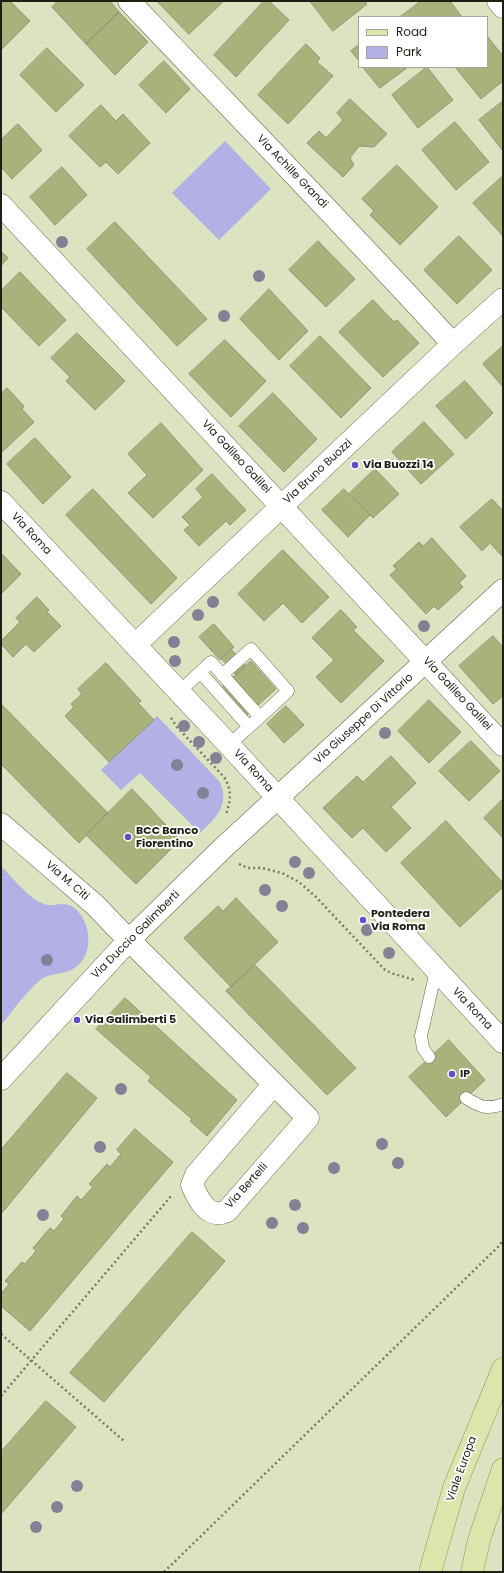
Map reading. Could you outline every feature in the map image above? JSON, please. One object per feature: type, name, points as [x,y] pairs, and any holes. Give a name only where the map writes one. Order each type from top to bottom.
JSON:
[{"type":"main road","name":"Viale Europa","points":[[430,1572],[454,1488],[503,1369]]},
{"type":"main road","points":[[472,1572],[479,1540],[503,1469]]},
{"type":"street","name":"Via Achille Grandi","points":[[129,1],[226,104],[309,188],[453,344]]},
{"type":"street","points":[[498,1],[503,7]]},
{"type":"street","name":"Via Galileo Galilei","points":[[1,205],[503,745]]},
{"type":"street","name":"Via Bruno Buozzi","points":[[135,645],[453,344],[503,299]]},
{"type":"street","name":"Via Roma","points":[[1,502],[277,798],[434,981],[503,1042]]},
{"type":"street","name":"Via Giuseppe Di Vittorio","points":[[277,798],[503,590]]},
{"type":"street","name":"Via Duccio Galimberti","points":[[1,1079],[129,940],[223,848],[277,798]]},
{"type":"street","name":"Via M. Citi","points":[[1,824],[95,905],[129,940]]},
{"type":"street","name":"Via Bertelli","points":[[129,940],[308,1118],[227,1211],[220,1214],[209,1210],[202,1205],[192,1185]]},
{"type":"street","points":[[192,1185],[196,1175],[274,1084]]},
{"type":"lane","points":[[222,675],[251,649],[288,691],[229,745]]},
{"type":"lane","points":[[179,692],[210,662],[260,717]]},
{"type":"lane","points":[[200,672],[249,727]]},
{"type":"lane","points":[[429,1057],[424,1048],[421,1036],[434,981]]},
{"type":"lane","points":[[466,1098],[486,1108],[492,1108],[503,1104]]},
{"type":"path","points":[[170,714],[177,727],[224,777],[228,784],[230,789],[230,801],[223,819]]},
{"type":"path","points":[[223,848],[242,866],[282,872],[299,882],[316,897],[384,969],[410,980],[434,981]]},
{"type":"path","points":[[1,1396],[170,1196],[192,1185]]},
{"type":"path","points":[[164,1572],[499,1246],[503,1240]]},
{"type":"path","points":[[1,1334],[124,1441]]},
{"type":"green space","points":[[225,141],[271,189],[219,240],[172,193]]},
{"type":"green space","points":[[157,716],[219,781],[222,789],[223,796],[220,810],[200,833],[140,773],[121,790],[101,770]]},
{"type":"green space","points":[[1,866],[32,898],[48,905],[65,904],[73,907],[79,913],[87,929],[88,947],[85,956],[73,969],[42,978],[24,996],[1,1025]]},
{"type":"building","points":[[1,1],[10,1],[30,21],[1,50]]},
{"type":"building","points":[[58,1],[110,1],[119,12],[86,44],[52,7]]},
{"type":"building","points":[[157,1],[224,1],[189,34]]},
{"type":"building","points":[[264,1],[269,1],[289,20],[236,77],[214,55]]},
{"type":"building","points":[[310,1],[365,1],[367,4],[333,31]]},
{"type":"building","points":[[421,1],[450,1],[461,16],[401,16]]},
{"type":"building","points":[[119,12],[148,42],[115,75],[86,44]]},
{"type":"building","points":[[488,37],[503,56],[503,81],[481,99],[456,68],[488,68]]},
{"type":"building","points":[[306,44],[320,58],[317,62],[333,76],[288,124],[258,95]]},
{"type":"building","points":[[358,46],[358,60],[351,51]]},
{"type":"building","points":[[47,48],[84,85],[56,112],[20,75]]},
{"type":"building","points":[[164,61],[190,89],[166,113],[139,85]]},
{"type":"building","points":[[364,68],[407,68],[380,88]]},
{"type":"building","points":[[426,68],[428,68],[453,100],[418,128],[392,95]]},
{"type":"building","points":[[350,99],[387,134],[374,147],[359,146],[350,158],[354,165],[343,177],[307,143],[319,131],[326,138],[343,120],[337,113]]},
{"type":"building","points":[[503,101],[503,151],[479,120]]},
{"type":"building","points":[[101,105],[116,121],[123,114],[150,143],[118,174],[106,162],[100,167],[69,136]]},
{"type":"building","points":[[455,122],[489,162],[456,190],[422,150]]},
{"type":"building","points":[[18,124],[42,150],[12,179],[1,167],[1,140]]},
{"type":"building","points":[[397,165],[438,207],[400,245],[370,215],[374,211],[362,199]]},
{"type":"building","points":[[62,167],[87,195],[55,225],[30,197]]},
{"type":"building","points":[[503,176],[503,236],[473,203]]},
{"type":"building","points":[[115,222],[207,319],[177,346],[87,249]]},
{"type":"building","points":[[459,236],[492,270],[457,304],[424,270]]},
{"type":"building","points":[[318,241],[355,279],[326,307],[289,270]]},
{"type":"building","points":[[1,251],[8,258],[1,266]]},
{"type":"building","points":[[20,272],[66,320],[39,346],[1,307],[1,291]]},
{"type":"building","points":[[269,289],[308,331],[279,360],[240,319]]},
{"type":"building","points":[[373,300],[394,322],[397,320],[419,343],[383,377],[339,332]]},
{"type":"building","points":[[77,333],[125,381],[95,410],[66,381],[70,377],[51,358]]},
{"type":"building","points":[[320,336],[371,388],[341,418],[290,366]]},
{"type":"building","points":[[225,340],[266,381],[231,417],[189,374]]},
{"type":"building","points":[[503,346],[503,387],[483,364]]},
{"type":"building","points":[[465,381],[493,413],[466,439],[436,406]]},
{"type":"building","points":[[7,388],[24,406],[22,409],[34,422],[1,453],[1,394]]},
{"type":"building","points":[[273,393],[317,439],[284,472],[239,426]]},
{"type":"building","points":[[424,422],[454,454],[421,484],[392,452]]},
{"type":"building","points":[[161,423],[203,470],[153,518],[128,493],[147,475],[128,454]]},
{"type":"building","points":[[35,438],[71,477],[43,504],[7,464]]},
{"type":"building","points":[[375,469],[399,494],[373,518],[349,494]]},
{"type":"building","points":[[212,474],[246,510],[230,525],[226,521],[199,546],[184,530],[190,525],[182,517],[203,497],[196,489]]},
{"type":"building","points":[[93,489],[177,578],[151,604],[66,515]]},
{"type":"building","points":[[344,489],[370,515],[348,537],[322,510]]},
{"type":"building","points":[[492,499],[503,511],[502,556],[490,543],[482,551],[460,527]]},
{"type":"building","points":[[432,538],[466,576],[459,583],[463,587],[438,610],[434,606],[426,614],[390,575],[397,569],[393,566],[419,542],[423,546]]},
{"type":"building","points":[[283,550],[329,597],[302,623],[283,603],[264,621],[238,594]]},
{"type":"building","points":[[1,553],[21,574],[1,594]]},
{"type":"building","points":[[37,597],[49,610],[47,612],[61,626],[34,652],[26,644],[13,657],[1,644],[1,641],[20,622],[16,618]]},
{"type":"building","points":[[341,610],[357,627],[353,630],[384,661],[341,703],[316,677],[334,660],[312,638]]},
{"type":"building","points":[[214,624],[234,647],[220,660],[199,637]]},
{"type":"building","points":[[493,636],[503,647],[503,696],[493,704],[459,666]]},
{"type":"building","points":[[231,649],[246,666],[236,675],[221,658]]},
{"type":"building","points":[[251,661],[276,689],[238,723],[214,695]]},
{"type":"building","points":[[106,663],[141,701],[138,703],[154,720],[109,762],[65,716],[74,707],[71,704],[82,694],[78,689]]},
{"type":"building","points":[[429,700],[461,732],[429,763],[398,731]]},
{"type":"building","points":[[1,704],[108,813],[79,843],[1,764]]},
{"type":"building","points":[[286,706],[304,725],[284,743],[267,724]]},
{"type":"building","points":[[471,741],[500,771],[469,801],[439,771]]},
{"type":"building","points":[[391,756],[416,783],[391,807],[411,828],[386,852],[363,828],[352,838],[323,808],[357,776],[363,782]]},
{"type":"building","points":[[132,789],[180,840],[136,884],[86,835]]},
{"type":"building","points":[[503,799],[503,838],[484,818]]},
{"type":"building","points":[[446,821],[503,883],[503,887],[460,927],[401,863]]},
{"type":"building","points":[[236,898],[278,942],[231,987],[184,938],[218,906],[223,911]]},
{"type":"building","points":[[255,965],[356,1068],[327,1095],[226,991]]},
{"type":"building","points":[[125,998],[237,1100],[207,1136],[190,1121],[192,1119],[148,1081],[151,1077],[96,1029]]},
{"type":"building","points":[[449,1040],[485,1080],[446,1117],[409,1077]]},
{"type":"building","points":[[67,1073],[97,1098],[1,1214],[1,1150]]},
{"type":"building","points":[[135,1129],[173,1162],[30,1331],[1,1306],[1,1294],[9,1284],[5,1281],[22,1262],[25,1264],[36,1251],[33,1248],[50,1228],[54,1231],[64,1219],[61,1216],[77,1196],[81,1200],[93,1187],[89,1184],[107,1164],[110,1167],[121,1154],[117,1150]]},
{"type":"building","points":[[192,1232],[225,1261],[104,1402],[70,1373]]},
{"type":"building","points":[[46,1401],[76,1427],[1,1514],[1,1452]]},
{"type":"place","name":"Via Buozzi 14","points":[[355,465]]},
{"type":"place","name":"BCC Banco Fiorentino","points":[[128,837]]},
{"type":"place","name":"Pontedera Via Roma","points":[[363,920]]},
{"type":"place","name":"Via Galimberti 5","points":[[77,1020]]},
{"type":"place","name":"IP","points":[[452,1074]]}]
